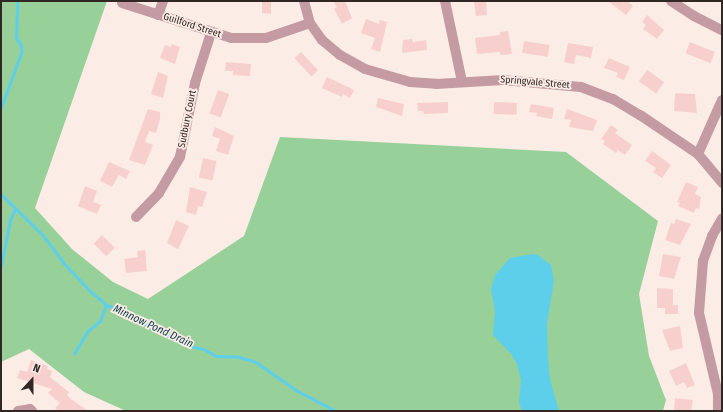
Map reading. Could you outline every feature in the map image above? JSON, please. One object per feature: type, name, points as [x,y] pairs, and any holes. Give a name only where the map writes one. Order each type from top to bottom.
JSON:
[{"type":"street","points":[[158,15],[163,1]]},
{"type":"street","name":"Springvale Street","points":[[304,1],[310,23],[322,40],[340,55],[365,69],[410,82],[503,80],[581,87],[613,99],[640,114],[698,154],[722,184]]},
{"type":"street","points":[[445,1],[462,82]]},
{"type":"street","points":[[671,1],[694,16],[722,30]]},
{"type":"street","name":"Guilford Street","points":[[122,3],[211,33],[254,39],[277,35],[310,23]]},
{"type":"street","name":"Sudbury Court","points":[[136,216],[158,193],[180,157],[195,83],[211,33]]},
{"type":"street","points":[[698,154],[722,100]]},
{"type":"street","points":[[718,411],[718,394],[700,313],[703,261],[712,236],[722,218]]},
{"type":"street","points":[[18,411],[30,409],[32,411]]},
{"type":"green space","points":[[1,1],[107,1],[35,208],[72,249],[113,282],[148,299],[244,236],[280,137],[566,152],[658,221],[639,294],[649,356],[666,400],[663,411],[126,411],[84,392],[29,349],[1,362]]},
{"type":"water","points":[[533,254],[538,255],[551,265],[554,281],[547,323],[548,360],[550,379],[559,411],[522,411],[519,402],[521,380],[517,364],[512,355],[493,335],[495,311],[491,289],[495,275],[510,258]]},
{"type":"building","points":[[262,1],[271,2],[271,14],[262,13]]},
{"type":"building","points":[[333,1],[345,1],[352,18],[342,24],[334,9],[337,7]]},
{"type":"building","points":[[474,1],[486,1],[487,15],[476,16]]},
{"type":"building","points":[[608,1],[627,1],[633,6],[626,15]]},
{"type":"building","points":[[647,15],[664,30],[657,39],[643,29],[646,25],[642,22]]},
{"type":"building","points":[[366,19],[379,24],[380,20],[387,22],[380,52],[371,49],[375,38],[361,33]]},
{"type":"building","points":[[508,31],[512,54],[500,55],[500,52],[477,54],[475,38],[500,35],[500,32]]},
{"type":"building","points":[[412,39],[413,42],[426,40],[427,50],[402,53],[403,40]]},
{"type":"building","points":[[524,41],[550,45],[548,57],[522,53]]},
{"type":"building","points":[[690,42],[715,52],[711,63],[686,53]]},
{"type":"building","points":[[568,43],[593,47],[591,58],[576,55],[574,64],[564,62]]},
{"type":"building","points":[[172,44],[180,47],[175,64],[160,58],[165,45],[171,47]]},
{"type":"building","points":[[301,52],[318,70],[311,76],[294,58]]},
{"type":"building","points":[[609,58],[630,67],[624,80],[616,77],[618,73],[604,68]]},
{"type":"building","points":[[226,62],[251,64],[250,76],[233,75],[233,71],[225,71]]},
{"type":"building","points":[[647,70],[664,82],[656,94],[639,81]]},
{"type":"building","points":[[158,72],[168,76],[163,98],[151,94]]},
{"type":"building","points":[[327,77],[354,90],[350,98],[343,94],[342,97],[322,88]]},
{"type":"building","points":[[218,90],[229,94],[221,118],[209,113]]},
{"type":"building","points":[[675,93],[695,94],[697,113],[674,111]]},
{"type":"building","points":[[378,98],[404,104],[402,116],[376,107]]},
{"type":"building","points":[[448,102],[448,113],[424,114],[423,111],[418,111],[417,103]]},
{"type":"building","points":[[494,102],[517,103],[517,115],[494,114]]},
{"type":"building","points":[[531,104],[554,108],[552,119],[536,116],[537,113],[529,112]]},
{"type":"building","points":[[148,109],[160,112],[160,119],[156,133],[149,131],[145,142],[153,145],[145,165],[129,160]]},
{"type":"building","points":[[567,109],[597,120],[593,131],[569,127],[571,120],[564,119]]},
{"type":"building","points":[[611,125],[618,130],[615,133],[632,145],[625,155],[618,150],[616,153],[603,144],[605,141],[601,139]]},
{"type":"building","points":[[215,127],[234,136],[228,155],[216,151],[220,139],[212,136]]},
{"type":"building","points":[[652,151],[671,165],[662,178],[653,172],[656,168],[645,161]]},
{"type":"building","points":[[203,158],[217,161],[213,180],[199,178]]},
{"type":"building","points":[[109,162],[130,171],[126,179],[119,175],[112,187],[100,181]]},
{"type":"building","points":[[686,182],[698,187],[695,194],[701,197],[699,209],[696,208],[694,213],[678,206],[680,203],[677,202]]},
{"type":"building","points":[[85,186],[97,191],[93,202],[101,205],[97,214],[78,206]]},
{"type":"building","points":[[190,187],[207,192],[202,207],[198,206],[196,215],[186,212]]},
{"type":"building","points":[[676,219],[691,224],[680,245],[665,240],[671,223],[674,224]]},
{"type":"building","points":[[176,220],[189,226],[178,249],[167,243]]},
{"type":"building","points":[[102,235],[115,248],[106,256],[94,243]]},
{"type":"building","points":[[145,250],[147,271],[126,273],[124,259],[138,257],[137,251]]},
{"type":"building","points":[[663,254],[681,257],[674,279],[659,276]]},
{"type":"building","points":[[657,288],[673,289],[673,305],[678,305],[678,314],[665,314],[665,308],[657,308]]},
{"type":"building","points":[[680,326],[683,348],[670,351],[662,330]]},
{"type":"building","points":[[31,360],[48,366],[47,369],[52,371],[50,377],[69,392],[67,395],[71,399],[88,411],[58,411],[55,408],[60,403],[48,393],[52,389],[17,378],[20,370],[27,372]]},
{"type":"building","points":[[686,363],[695,385],[687,388],[684,382],[676,386],[669,371]]},
{"type":"building","points":[[675,398],[693,400],[691,411],[674,411]]},
{"type":"waterway","points":[[1,108],[21,53],[21,46],[16,38],[17,1]]},
{"type":"waterway","name":"Minnow Pond Drain","points":[[1,194],[43,235],[64,263],[89,290],[107,305],[127,312],[145,324],[186,345],[204,349],[216,356],[239,357],[256,362],[296,390],[336,411]]},
{"type":"waterway","points":[[1,266],[10,220],[15,209]]},
{"type":"waterway","points":[[74,354],[88,331],[100,321],[106,305]]}]
